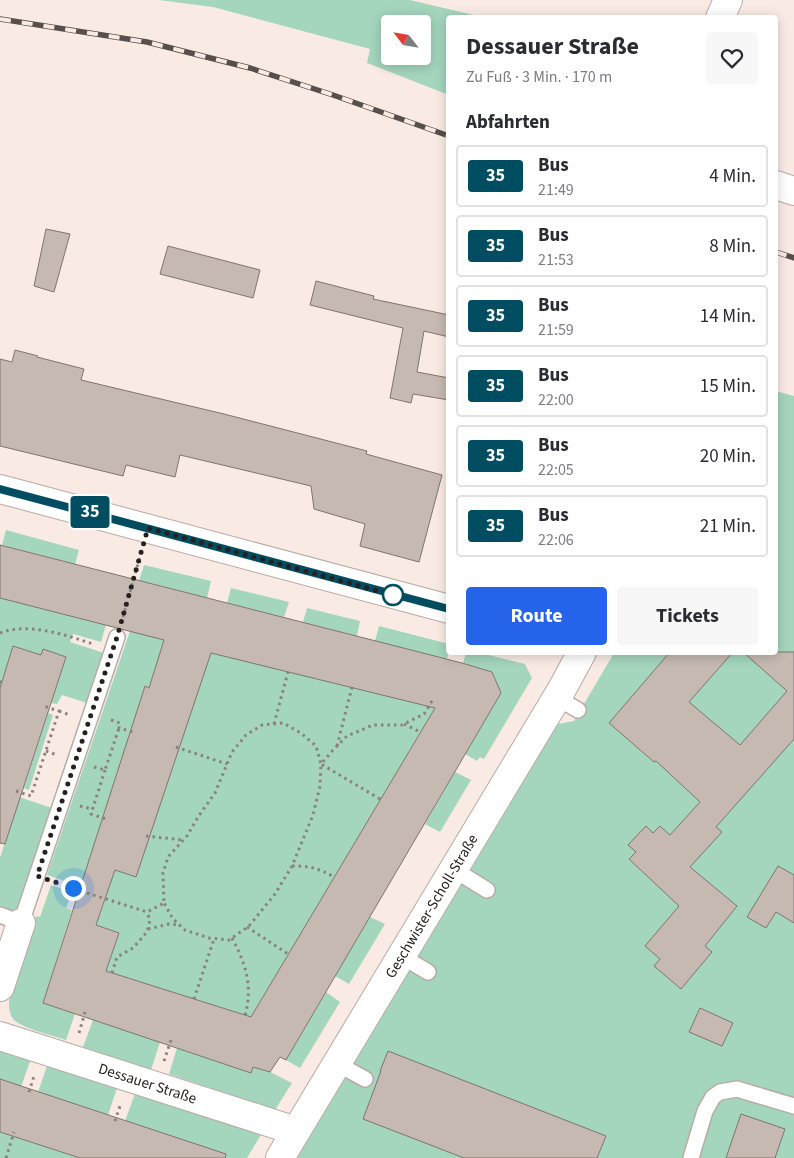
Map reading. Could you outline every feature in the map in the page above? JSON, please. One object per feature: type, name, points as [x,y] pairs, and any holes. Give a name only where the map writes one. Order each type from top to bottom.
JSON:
[{"type":"street","points":[[721,15],[728,0]]},
{"type":"street","points":[[778,186],[794,191]]},
{"type":"street","points":[[0,489],[446,608]]},
{"type":"street","name":"Geschwister-Scholl-Straße","points":[[280,1158],[453,869],[567,704],[581,655]]},
{"type":"street","points":[[0,987],[11,919]]},
{"type":"street","name":"Dessauer Straße","points":[[0,1036],[296,1130]]},
{"type":"lane","points":[[11,919],[37,876],[117,637]]},
{"type":"lane","points":[[453,869],[487,890]]},
{"type":"lane","points":[[401,956],[428,972]]},
{"type":"lane","points":[[336,1063],[365,1080]]},
{"type":"lane","points":[[691,1158],[705,1112],[713,1098],[720,1092],[737,1089],[794,1106]]},
{"type":"path","points":[[117,637],[148,528]]},
{"type":"path","points":[[0,633],[9,630],[40,630],[90,643]]},
{"type":"path","points":[[274,724],[288,672]]},
{"type":"path","points":[[337,746],[353,683]]},
{"type":"path","points":[[321,764],[347,736],[373,725],[404,724],[424,714],[432,701]]},
{"type":"path","points":[[44,706],[71,715]]},
{"type":"path","points":[[31,796],[59,711]]},
{"type":"path","points":[[106,819],[91,814],[119,728],[120,723],[110,720]]},
{"type":"path","points":[[283,723],[301,733],[316,746],[321,764],[320,786],[314,815],[292,866],[275,894],[248,927],[229,940],[209,938],[185,930],[173,918],[164,903],[163,873],[168,856],[183,840],[215,793],[227,764],[232,752],[246,735],[262,725],[283,723]]},
{"type":"path","points":[[404,724],[420,732]]},
{"type":"path","points":[[119,728],[136,733]]},
{"type":"path","points":[[176,747],[227,764]]},
{"type":"path","points":[[76,760],[105,770]]},
{"type":"path","points":[[321,764],[380,799]]},
{"type":"path","points":[[16,791],[37,798]]},
{"type":"path","points":[[82,807],[92,809]]},
{"type":"path","points":[[146,836],[183,840]]},
{"type":"path","points":[[292,866],[319,869],[334,877]]},
{"type":"path","points":[[37,876],[146,912],[164,903]]},
{"type":"path","points":[[112,973],[117,957],[133,948],[147,932],[150,920],[146,912]]},
{"type":"path","points":[[148,929],[169,924],[180,925]]},
{"type":"path","points":[[248,927],[288,954]]},
{"type":"path","points":[[232,938],[240,953],[248,980],[248,1003],[245,1016]]},
{"type":"path","points":[[194,999],[214,939]]},
{"type":"path","points":[[6,1158],[14,1132]]},
{"type":"green space","points":[[159,0],[410,0],[474,15],[446,15],[446,94],[367,63],[370,49],[213,7]]},
{"type":"green space","points":[[778,392],[794,396],[794,1158],[297,1158],[558,724],[574,721],[613,655],[778,655]]},
{"type":"green space","points":[[6,530],[79,550],[75,564],[2,545]]},
{"type":"green space","points":[[144,565],[211,581],[207,598],[150,583],[149,587],[138,584]]},
{"type":"green space","points":[[231,588],[289,602],[284,617],[227,603]]},
{"type":"green space","points":[[0,598],[106,625],[101,642],[73,634],[70,642],[104,653],[87,703],[62,695],[57,704],[51,703],[66,657],[43,649],[41,655],[14,646],[0,694]]},
{"type":"green space","points":[[307,608],[360,621],[357,636],[303,622]]},
{"type":"green space","points":[[379,626],[446,643],[446,655],[448,655],[447,659],[375,641]]},
{"type":"green space","points":[[130,631],[166,634],[149,688],[145,687],[106,810],[115,870],[136,877],[207,652],[438,703],[251,1017],[106,971],[119,933],[96,925],[107,895],[47,875]]},
{"type":"green space","points":[[465,655],[488,655],[525,664],[532,678],[484,759],[480,757],[477,761],[465,754],[501,693],[492,672],[463,663]]},
{"type":"green space","points":[[48,713],[53,715],[29,790],[24,788]]},
{"type":"green space","points":[[455,772],[471,780],[440,832],[425,824]]},
{"type":"green space","points":[[19,797],[52,808],[18,915],[0,909],[0,858]]},
{"type":"green space","points":[[51,885],[72,892],[66,908],[72,910],[43,1003],[75,1014],[66,1040],[18,1023],[12,1018],[9,1008],[9,1001],[36,916],[40,917]]},
{"type":"green space","points":[[370,917],[385,924],[349,984],[335,976]]},
{"type":"green space","points":[[326,992],[340,1002],[300,1068],[286,1060]]},
{"type":"green space","points":[[93,1020],[160,1042],[151,1070],[83,1047]]},
{"type":"green space","points":[[0,1046],[32,1056],[21,1087],[0,1079]]},
{"type":"green space","points":[[177,1048],[251,1073],[253,1067],[270,1072],[292,1083],[275,1110],[169,1074]]},
{"type":"green space","points":[[48,1063],[118,1085],[108,1115],[38,1092]]},
{"type":"green space","points":[[136,1091],[262,1133],[247,1158],[216,1158],[125,1121]]},
{"type":"green space","points":[[0,1132],[80,1158],[0,1158]]},
{"type":"building","points":[[46,229],[70,234],[54,292],[34,286]]},
{"type":"building","points":[[168,246],[260,270],[253,298],[160,274]]},
{"type":"building","points":[[316,281],[374,296],[373,299],[446,314],[446,336],[424,331],[417,372],[446,377],[446,400],[413,394],[411,403],[390,398],[403,328],[310,305]]},
{"type":"building","points":[[15,350],[84,369],[81,380],[367,451],[366,454],[442,475],[419,562],[360,546],[365,524],[314,509],[311,486],[180,455],[175,477],[126,465],[123,476],[0,446],[0,359],[12,362]]},
{"type":"building","points":[[0,545],[492,672],[501,693],[286,1060],[280,1057],[270,1072],[253,1067],[251,1073],[43,1003],[145,686],[149,688],[164,640],[0,598]],"holes":[[[211,653],[435,708],[251,1017],[106,971],[119,933],[96,925],[115,870],[136,877]]]},
{"type":"building","points":[[13,646],[41,655],[43,649],[66,657],[5,844],[0,843],[0,688]]},
{"type":"building","points":[[778,652],[794,652],[794,739],[716,827],[722,832],[690,867],[737,906],[705,946],[712,952],[681,989],[654,966],[660,959],[645,946],[679,906],[629,859],[636,852],[628,845],[646,826],[653,833],[660,826],[670,835],[700,802],[656,761],[654,762],[609,723],[667,655],[730,655],[689,702],[740,745],[787,691],[746,655],[778,655]]},
{"type":"building","points":[[778,866],[794,875],[794,923],[776,912],[766,928],[747,917]]},
{"type":"building","points":[[700,1008],[733,1023],[722,1046],[689,1032]]},
{"type":"building","points":[[388,1051],[606,1136],[597,1158],[464,1158],[363,1119]]},
{"type":"building","points":[[0,1079],[226,1154],[225,1158],[80,1158],[0,1132]]},
{"type":"building","points":[[741,1114],[785,1129],[775,1158],[726,1158]]},
{"type":"railway","points":[[0,19],[147,42],[250,68],[446,135]]},
{"type":"railway","points":[[778,253],[794,258]]},
{"type":"bus line","name":"35","points":[[0,489],[446,608]]},
{"type":"route","points":[[73,888],[37,876],[117,637],[148,528],[393,595]]}]
